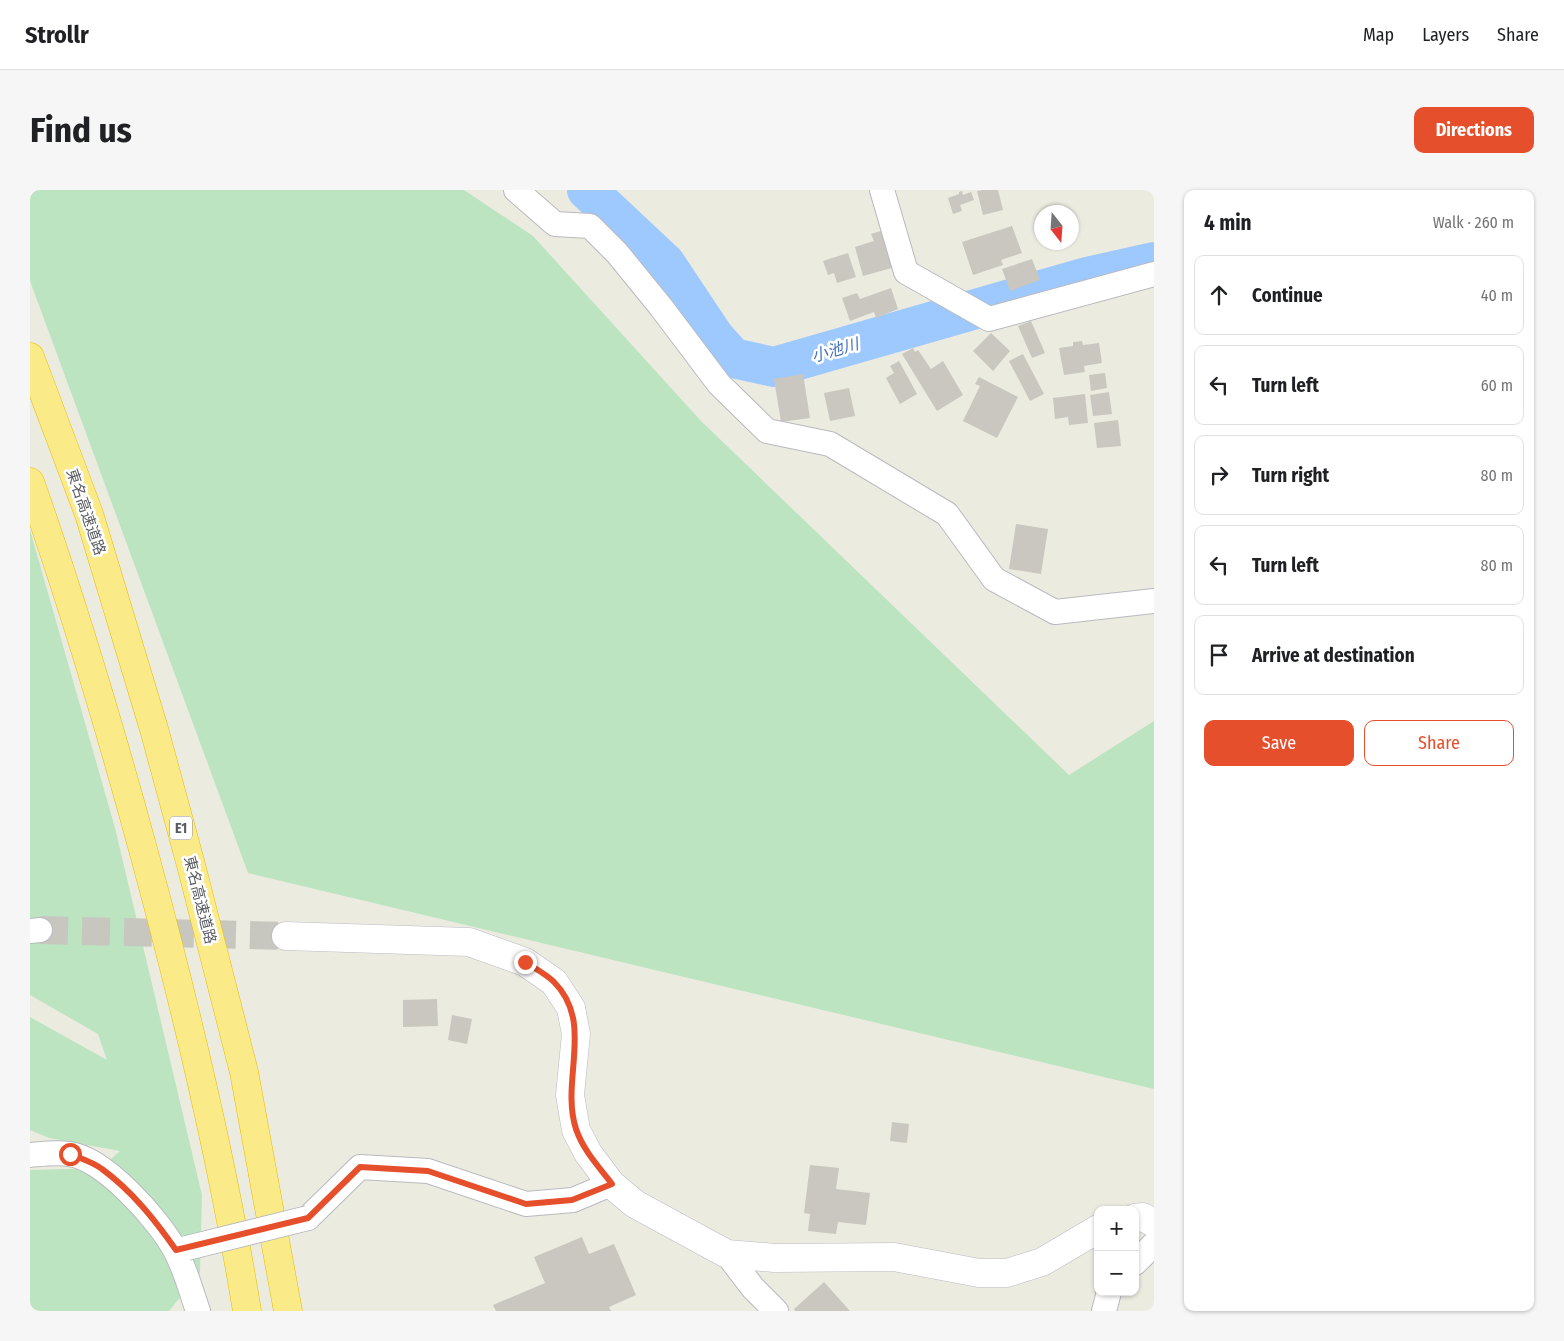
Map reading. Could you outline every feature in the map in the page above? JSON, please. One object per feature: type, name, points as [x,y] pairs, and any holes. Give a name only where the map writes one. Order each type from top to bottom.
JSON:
[{"type":"highway","name":"東名高速道路","points":[[30,357],[89,514],[151,719],[181,829],[244,1072],[288,1311]]},
{"type":"highway","points":[[30,482],[57,558],[118,758],[172,954],[220,1166],[247,1311]]},
{"type":"street","points":[[516,190],[555,224],[590,226],[636,276],[720,384],[767,431],[830,444],[947,514],[994,579],[1055,612],[1154,601]]},
{"type":"street","points":[[882,190],[906,272],[988,319],[1154,274]]},
{"type":"street","points":[[286,936],[469,942],[525,962],[554,982],[571,1008],[576,1034],[570,1095],[576,1130],[588,1153],[612,1184],[635,1204],[727,1254],[775,1258],[894,1257],[979,1273],[1007,1273],[1042,1262],[1094,1231]]},
{"type":"street","points":[[30,1155],[70,1154],[101,1168],[127,1191],[182,1249],[198,1311]]},
{"type":"street","points":[[182,1249],[308,1218],[360,1167],[428,1171],[526,1204],[572,1200],[612,1184]]},
{"type":"street","points":[[1139,1218],[1143,1217],[1154,1223]]},
{"type":"street","points":[[1139,1259],[1154,1244]]},
{"type":"street","points":[[727,1254],[753,1288],[776,1311]]},
{"type":"street","points":[[1104,1311],[1108,1296]]},
{"type":"green space","points":[[30,190],[464,190],[533,236],[701,421],[1069,775],[1154,721],[1154,1089],[248,873],[30,281]]},
{"type":"green space","points":[[30,530],[115,828],[202,1195],[200,1273],[169,1311],[30,1311],[30,1170],[101,1168],[120,1151],[49,1138],[30,1130],[30,1017],[107,1060],[98,1034],[30,995]]},
{"type":"building","points":[[998,190],[1003,210],[983,215],[977,191]]},
{"type":"building","points":[[962,191],[963,195],[971,192],[974,200],[960,205],[962,211],[953,214],[948,198]]},
{"type":"building","points":[[1012,226],[1022,253],[1001,260],[1003,265],[973,275],[962,242]]},
{"type":"building","points":[[884,230],[895,267],[863,276],[855,247],[874,241],[871,234]]},
{"type":"building","points":[[848,253],[856,277],[837,283],[834,273],[828,275],[823,261]]},
{"type":"building","points":[[1032,259],[1040,280],[1010,291],[1002,269]]},
{"type":"building","points":[[891,288],[898,309],[876,318],[874,312],[850,321],[842,298],[857,293],[860,299]]},
{"type":"building","points":[[1031,321],[1045,353],[1032,358],[1018,326]]},
{"type":"building","points":[[991,333],[1010,351],[993,371],[973,351]]},
{"type":"building","points":[[1082,341],[1083,345],[1099,343],[1102,363],[1084,366],[1085,372],[1064,375],[1059,348],[1073,346],[1073,342]]},
{"type":"building","points":[[913,348],[915,352],[918,350],[931,369],[943,361],[963,395],[937,411],[902,354]]},
{"type":"building","points":[[1023,354],[1044,394],[1030,401],[1009,361]]},
{"type":"building","points":[[899,361],[917,394],[900,404],[886,378],[894,373],[890,366]]},
{"type":"building","points":[[1105,373],[1107,388],[1091,391],[1089,375]]},
{"type":"building","points":[[803,374],[810,418],[781,422],[774,379]]},
{"type":"building","points":[[979,377],[1018,397],[997,438],[963,421],[980,386],[975,384]]},
{"type":"building","points":[[849,388],[855,416],[830,421],[824,393]]},
{"type":"building","points":[[1109,392],[1112,414],[1093,416],[1090,395]]},
{"type":"building","points":[[1085,394],[1088,423],[1069,425],[1068,417],[1055,419],[1053,398]]},
{"type":"building","points":[[1118,420],[1121,446],[1097,448],[1094,423]]},
{"type":"building","points":[[1016,524],[1048,529],[1041,574],[1009,569]]},
{"type":"building","points":[[437,999],[438,1026],[403,1027],[403,1000]]},
{"type":"building","points":[[452,1015],[472,1019],[467,1044],[448,1040]]},
{"type":"building","points":[[892,1122],[909,1124],[907,1143],[890,1141]]},
{"type":"building","points":[[810,1165],[839,1168],[836,1189],[870,1193],[866,1225],[838,1222],[836,1234],[808,1231],[810,1214],[804,1213]]},
{"type":"building","points":[[582,1237],[589,1254],[614,1244],[636,1295],[609,1307],[611,1311],[496,1311],[493,1305],[545,1283],[534,1257]]},
{"type":"building","points":[[824,1282],[850,1311],[795,1311],[794,1309]]},
{"type":"waterway","name":"小池川","points":[[587,190],[665,263],[715,338],[733,358],[774,367],[1087,277],[1154,262]]},
{"type":"tunnel","points":[[40,930],[286,936]]},
{"type":"route","points":[[70,1154],[101,1168],[127,1191],[156,1221],[176,1250],[308,1218],[360,1167],[428,1171],[526,1204],[572,1200],[612,1184],[588,1153],[576,1130],[570,1095],[576,1034],[571,1008],[554,982],[525,962]]}]
